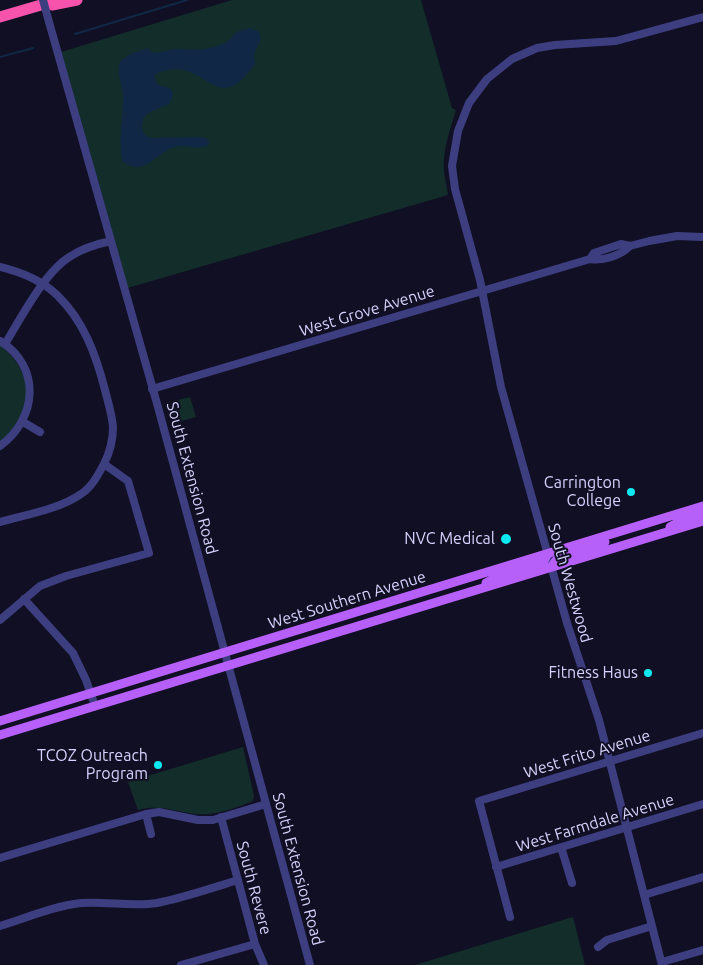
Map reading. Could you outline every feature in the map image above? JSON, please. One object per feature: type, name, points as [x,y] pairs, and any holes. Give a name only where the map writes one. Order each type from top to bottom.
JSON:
[{"type":"highway","points":[[0,17],[58,0]]},
{"type":"highway","points":[[20,11],[77,0]]},
{"type":"main road","name":"West Southern Avenue","points":[[0,721],[548,555],[703,506]]},
{"type":"main road","points":[[654,536],[679,522],[703,514]]},
{"type":"main road","name":"West Southern Avenue","points":[[0,735],[703,521]]},
{"type":"main road","points":[[551,567],[558,558],[607,541],[615,534]]},
{"type":"main road","points":[[478,590],[497,577],[543,563],[548,555]]},
{"type":"main road","points":[[422,593],[427,606]]},
{"type":"main road","points":[[292,646],[316,633],[339,626],[340,618]]},
{"type":"street","name":"South Extension Road","points":[[43,0],[229,665],[310,965]]},
{"type":"street","name":"South Westwood","points":[[662,964],[592,697],[577,656],[501,387],[482,291],[453,178],[455,144],[464,112],[480,86],[495,71],[512,59],[537,48],[616,41],[703,17]]},
{"type":"street","name":"West Grove Avenue","points":[[152,389],[590,259],[607,258],[624,252],[630,246],[666,237],[703,237]]},
{"type":"street","points":[[0,446],[9,439],[23,422],[30,401],[27,377],[22,365],[15,354],[2,343],[43,284],[60,265],[69,257],[111,240]]},
{"type":"street","points":[[0,267],[16,271],[43,284],[58,296],[81,324],[99,368],[111,412],[113,428],[110,449],[104,464],[97,478],[81,494],[59,505],[0,522]]},
{"type":"street","points":[[23,422],[40,432]]},
{"type":"street","points":[[0,620],[40,586],[149,553],[128,481],[104,464]]},
{"type":"street","points":[[24,599],[73,653],[86,680],[95,706]]},
{"type":"street","name":"West Frito Avenue","points":[[496,867],[479,801],[703,733]]},
{"type":"street","points":[[0,858],[146,814],[159,812],[198,820],[212,820],[266,804]]},
{"type":"street","name":"West Farmdale Avenue","points":[[496,867],[703,804]]},
{"type":"street","points":[[146,814],[151,834]]},
{"type":"street","name":"South Revere","points":[[221,817],[255,944],[264,965]]},
{"type":"street","points":[[561,847],[572,883]]},
{"type":"street","points":[[496,867],[510,917]]},
{"type":"street","points":[[644,895],[703,877]]},
{"type":"street","points":[[0,926],[63,906],[100,902],[158,903],[238,880]]},
{"type":"street","points":[[598,947],[607,940],[652,926]]},
{"type":"street","points":[[181,965],[255,944]]},
{"type":"street","points":[[662,964],[703,950]]},
{"type":"green space","points":[[232,0],[421,0],[452,108],[456,110],[444,156],[444,172],[448,195],[124,289],[58,53]]},
{"type":"green space","points":[[0,345],[17,363],[26,384],[27,394],[21,417],[0,442]]},
{"type":"green space","points":[[190,397],[196,417],[181,421],[183,429],[177,431],[171,410],[178,400]]},
{"type":"green space","points":[[243,747],[254,796],[253,801],[233,809],[211,814],[196,814],[161,808],[138,810],[128,782]]},
{"type":"green space","points":[[573,917],[585,965],[415,965]]},
{"type":"water","points":[[250,28],[259,32],[260,38],[254,53],[255,64],[242,79],[231,87],[221,88],[193,73],[182,70],[168,70],[154,76],[157,84],[171,89],[173,94],[170,103],[152,111],[145,117],[142,127],[145,135],[154,138],[203,137],[209,143],[207,146],[175,147],[150,162],[137,167],[122,161],[123,94],[119,69],[120,62],[148,48],[151,52],[155,53],[175,49],[207,49],[226,43],[237,32]]},
{"type":"waterway","points":[[75,34],[187,0]]},
{"type":"waterway","points":[[0,57],[33,48]]},
{"type":"place","name":"Carrington College","points":[[631,492]]},
{"type":"place","name":"NVC Medical","points":[[506,539]]},
{"type":"place","name":"Fitness Haus","points":[[648,673]]},
{"type":"place","name":"TCOZ Outreach Program","points":[[158,765]]}]
